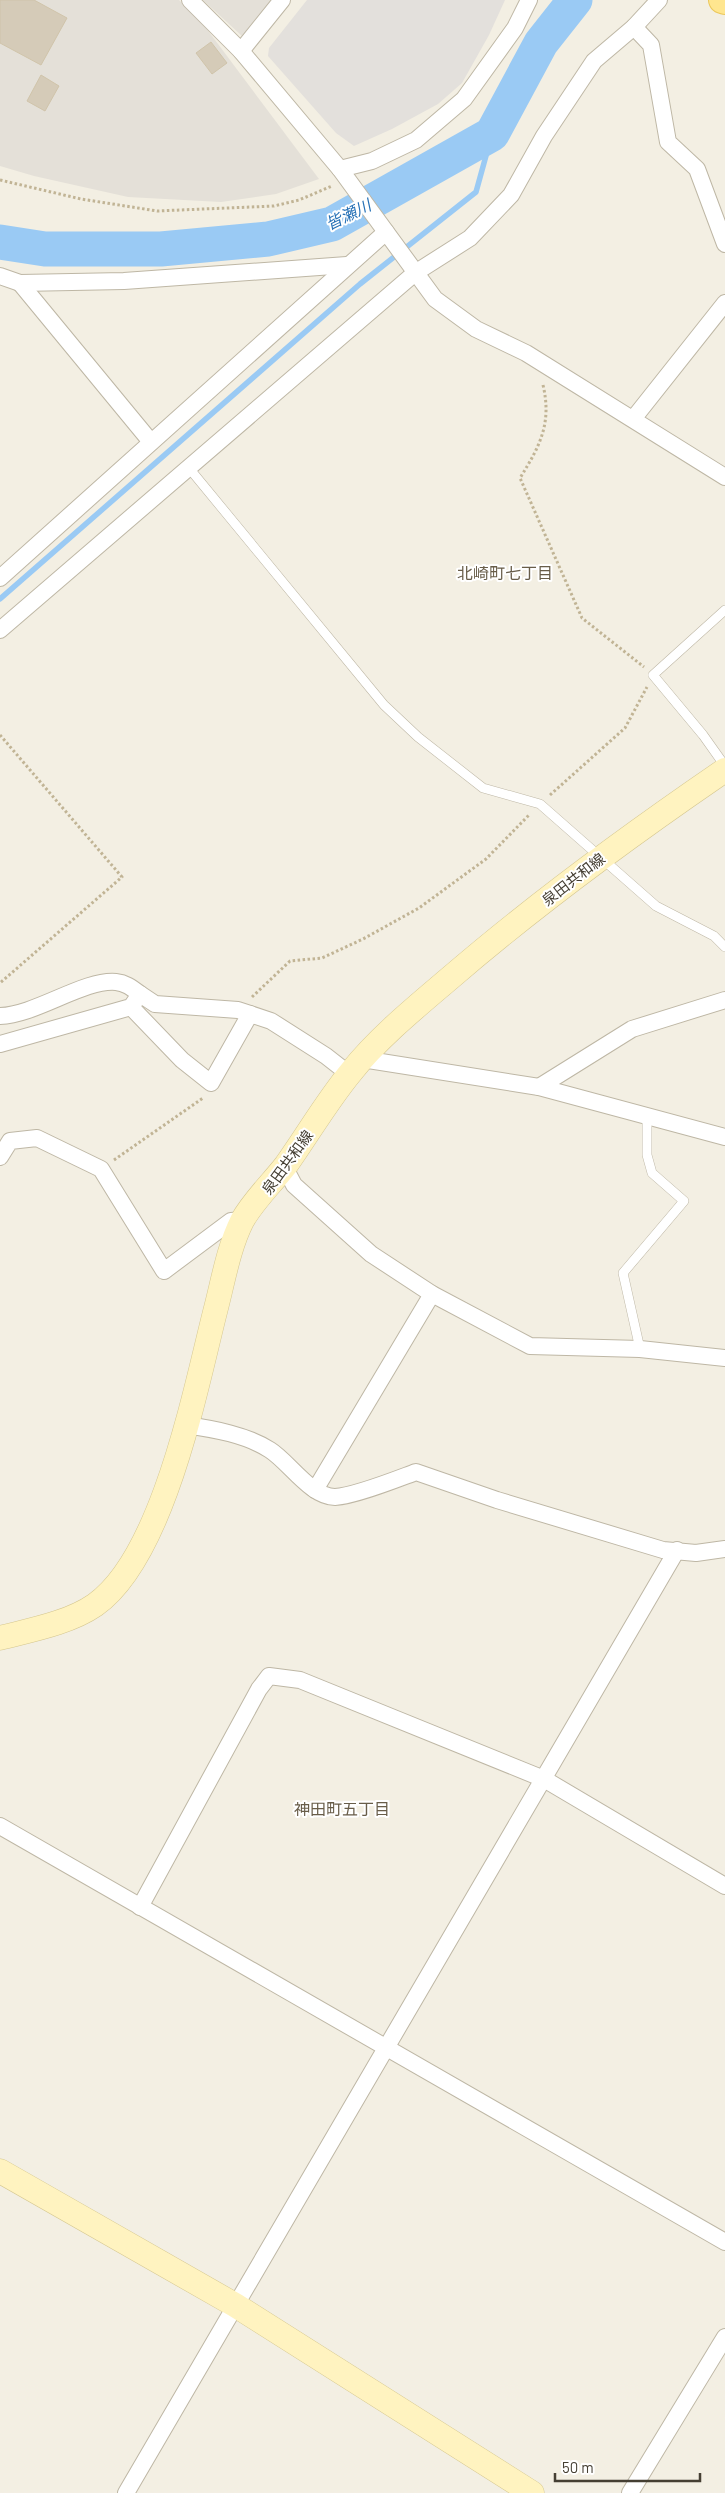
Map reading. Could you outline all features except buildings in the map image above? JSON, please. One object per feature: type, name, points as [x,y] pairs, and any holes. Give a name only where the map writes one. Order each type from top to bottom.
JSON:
[{"type":"main road","name":"泉田共和線","points":[[0,1638],[68,1618],[95,1605],[118,1583],[146,1537],[164,1496],[186,1425],[230,1254],[243,1220],[355,1067],[420,1003],[483,949],[601,858],[725,770]]},
{"type":"main road","points":[[0,2171],[235,2306],[532,2493]]},
{"type":"street","points":[[190,0],[240,51],[346,176],[435,299],[476,329],[526,353],[725,477]]},
{"type":"street","points":[[240,51],[282,0]]},
{"type":"street","points":[[346,176],[416,140],[464,99],[516,28],[529,0]]},
{"type":"street","points":[[0,630],[189,468],[413,269],[470,238],[511,195],[544,136],[594,61],[634,27],[659,0]]},
{"type":"street","points":[[634,27],[651,45],[668,142],[698,169],[725,244]]},
{"type":"street","points":[[0,578],[347,265],[387,233]]},
{"type":"street","points":[[0,276],[20,282],[124,281],[347,265]]},
{"type":"street","points":[[20,282],[151,442]]},
{"type":"street","points":[[633,419],[725,303]]},
{"type":"street","points":[[0,1016],[20,1013],[94,986],[114,982],[126,984],[182,1060],[211,1083],[244,1012]]},
{"type":"street","points":[[0,1044],[136,1000],[155,1004],[244,1012],[271,1021],[326,1056],[355,1067],[539,1087],[725,1137]]},
{"type":"street","points":[[539,1087],[632,1029],[725,1000]]},
{"type":"street","points":[[0,1158],[10,1142],[37,1138],[101,1169],[164,1271],[231,1221],[243,1220]]},
{"type":"street","points":[[284,1166],[294,1185],[371,1254],[432,1294],[530,1346],[640,1349],[725,1358]]},
{"type":"street","points":[[315,1490],[432,1294]]},
{"type":"street","points":[[186,1425],[214,1429],[271,1451],[315,1490],[334,1497],[387,1483],[416,1472],[525,1508],[664,1550],[696,1553],[725,1548]]},
{"type":"street","points":[[126,2493],[676,1550]]},
{"type":"street","points":[[140,1907],[259,1689],[269,1676],[300,1680],[544,1779],[725,1886]]},
{"type":"street","points":[[0,1826],[725,2242]]},
{"type":"street","points":[[630,2493],[725,2337]]},
{"type":"lane","points":[[189,468],[384,705],[418,737],[483,788],[540,804],[656,906],[714,936],[725,947]]},
{"type":"lane","points":[[725,610],[653,675],[703,734],[725,766]]},
{"type":"lane","points":[[640,1349],[623,1273],[684,1201],[652,1173],[646,1155],[647,1116]]},
{"type":"path","points":[[0,180],[81,199],[157,211],[274,206],[299,200],[346,176]]},
{"type":"path","points":[[244,1012],[290,961],[322,958],[363,939],[419,908],[486,859],[540,804],[625,728],[653,675],[582,618],[520,478],[536,452],[544,427],[548,405],[542,382]]},
{"type":"path","points":[[0,735],[122,877],[0,983]]},
{"type":"path","points":[[101,1169],[209,1093],[211,1083]]},
{"type":"shaded area","points":[[0,0],[179,0],[206,28],[319,179],[276,194],[221,202],[128,197],[34,176],[0,166]]},
{"type":"shaded area","points":[[203,0],[273,0],[243,37]]},
{"type":"shaded area","points":[[307,0],[505,0],[489,35],[462,83],[438,104],[392,129],[354,146],[336,133],[268,56],[269,48]]},
{"type":"waterway","name":"皆瀬川","points":[[0,242],[45,249],[161,249],[268,239],[332,224],[492,134],[541,43],[575,0]]},
{"type":"waterway","points":[[0,599],[360,284],[476,192],[492,134]]},
{"type":"district","name":"北崎町七丁目","points":[[505,572]]},
{"type":"district","name":"神田町五丁目","points":[[342,1808]]}]
